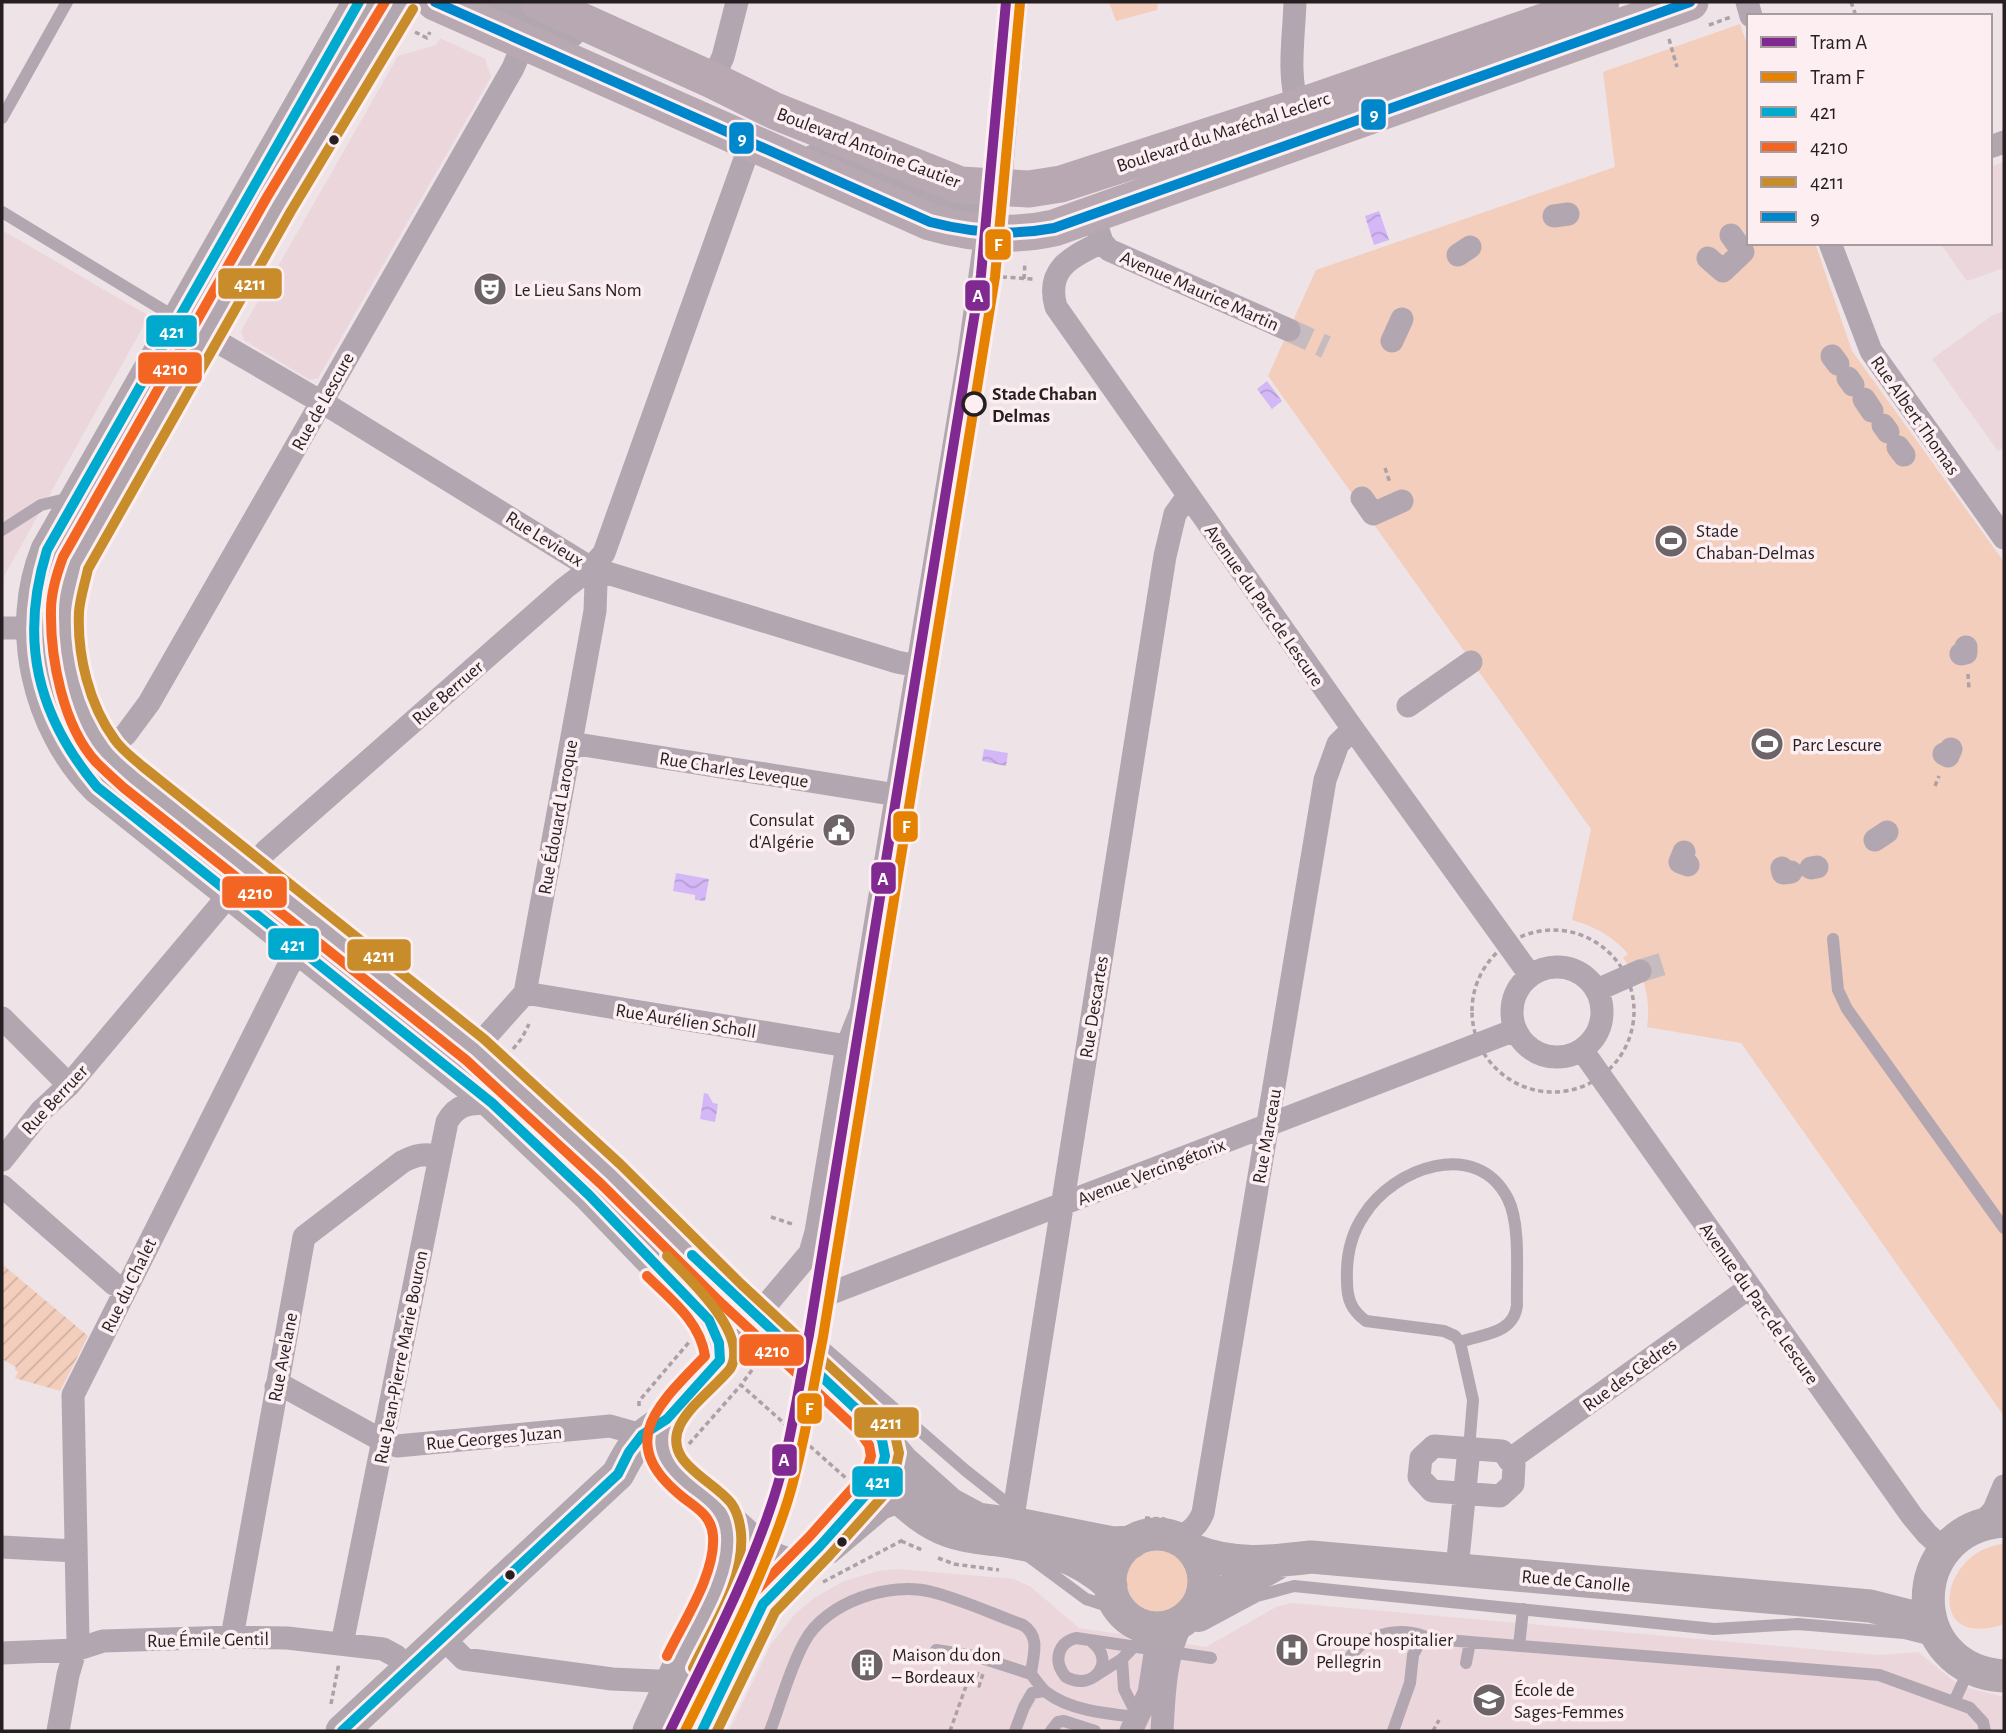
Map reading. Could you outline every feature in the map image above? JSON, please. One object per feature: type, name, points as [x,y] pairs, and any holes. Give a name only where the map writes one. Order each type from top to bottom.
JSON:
[{"type":"main road","points":[[359,2],[192,327],[75,564],[65,608],[66,646],[73,680],[87,723],[106,752],[240,881],[302,949],[492,1103],[589,1195],[709,1320],[719,1343],[740,1340],[785,1344],[870,1422],[882,1440],[932,1490],[961,1512],[1009,1536],[1061,1554],[1100,1575],[1124,1607],[1156,1629],[1170,1627],[1189,1615],[1202,1595],[1205,1579],[1201,1564],[1185,1544],[1161,1534],[1132,1542],[1122,1550],[1115,1561],[1124,1607]]},
{"type":"main road","points":[[401,2],[279,204],[77,496],[47,550],[38,572],[33,600],[17,628],[34,653],[55,728],[81,771],[97,787],[240,881],[475,1049],[611,1174],[740,1340]]},
{"type":"main road","name":"Boulevard Antoine Gautier","points":[[435,2],[930,222],[986,233]]},
{"type":"main road","points":[[493,2],[581,37],[699,74]]},
{"type":"main road","name":"Boulevard Antoine Gautier","points":[[539,2],[775,111],[930,174],[960,185],[1000,188]]},
{"type":"main road","name":"Boulevard du Maréchal Leclerc","points":[[1000,188],[1042,188],[1061,184],[1588,12],[1690,2]]},
{"type":"main road","name":"Boulevard du Maréchal Leclerc","points":[[986,233],[1027,234],[1054,228],[1097,227],[1588,12]]},
{"type":"main road","points":[[336,1721],[409,1668],[618,1474],[629,1452],[647,1429],[740,1340]]},
{"type":"main road","points":[[647,1429],[663,1436],[662,1448],[670,1467],[721,1514],[775,1560],[811,1573]]},
{"type":"main road","points":[[702,1731],[763,1604],[811,1573],[886,1500],[882,1440]]},
{"type":"main road","points":[[618,1474],[640,1466],[670,1467]]},
{"type":"main road","points":[[886,1500],[960,1535],[1132,1542]]},
{"type":"main road","points":[[649,1731],[725,1566],[727,1535],[721,1514]]},
{"type":"main road","name":"Rue de Canolle","points":[[1870,1606],[1903,1594],[1937,1564],[1962,1533],[1993,1522]]},
{"type":"main road","name":"Rue de Canolle","points":[[1185,1544],[1215,1559],[1233,1562],[1283,1561],[1311,1557],[1870,1606],[1917,1618],[1961,1662],[1991,1674]]},
{"type":"main road","name":"Rue de Canolle","points":[[1189,1615],[1283,1561]]},
{"type":"main road","points":[[1937,1564],[1928,1611],[1939,1638]]},
{"type":"street","points":[[699,74],[723,57],[737,2]]},
{"type":"street","points":[[1000,188],[1016,2]]},
{"type":"street","points":[[1295,2],[1292,72],[1298,107]]},
{"type":"street","name":"Rue de Lescure","points":[[106,752],[126,734],[149,703],[513,68],[525,40]]},
{"type":"street","name":"Boulevard Antoine Gautier","points":[[751,142],[841,162],[926,197],[958,205],[983,203],[1000,188]]},
{"type":"street","name":"Rue Berruer","points":[[2,1160],[41,1111],[69,1085],[240,881],[278,840],[604,554],[751,142]]},
{"type":"street","name":"Avenue Maurice Martin","points":[[1097,227],[1109,250],[1289,330]]},
{"type":"street","name":"Avenue du Parc de Lescure","points":[[1097,227],[1064,265],[1053,286],[1056,307],[1530,975]]},
{"type":"street","points":[[740,1340],[810,1253],[816,1232],[847,1046],[861,1011],[969,354],[986,233]]},
{"type":"street","points":[[1717,268],[1743,252],[1731,235]]},
{"type":"street","name":"Rue Albert Thomas","points":[[1831,245],[1871,351],[2004,538]]},
{"type":"street","name":"Rue Levieux","points":[[192,327],[564,549],[591,568],[897,662],[918,666]]},
{"type":"street","points":[[1362,498],[1373,514],[1394,489]]},
{"type":"street","name":"Rue Descartes","points":[[1009,1536],[1165,556],[1175,514],[1188,496]]},
{"type":"street","name":"Rue Édouard Laroque","points":[[525,993],[595,611],[596,583],[591,568]]},
{"type":"street","points":[[1408,706],[1462,668]]},
{"type":"street","name":"Rue Marceau","points":[[1185,1544],[1190,1531],[1198,1524],[1203,1513],[1325,780],[1338,744],[1353,729]]},
{"type":"street","name":"Rue Charles Leveque","points":[[571,743],[897,795]]},
{"type":"street","name":"Rue du Chalet","points":[[58,1731],[68,1675],[78,1641],[73,1395],[288,967],[302,949]]},
{"type":"street","points":[[1551,967],[1574,969],[1588,977],[1597,990],[1602,1003],[1599,1029],[1592,1041],[1582,1050],[1567,1056],[1552,1057],[1536,1053],[1524,1043],[1515,1030],[1511,1015],[1513,1000],[1519,986],[1530,975],[1551,967]]},
{"type":"street","points":[[1597,990],[1633,974]]},
{"type":"street","points":[[475,1049],[525,993]]},
{"type":"street","name":"Rue Aurélien Scholl","points":[[525,993],[847,1046]]},
{"type":"street","points":[[2,1018],[69,1085]]},
{"type":"street","name":"Avenue Vercingétorix","points":[[826,1295],[1515,1030]]},
{"type":"street","name":"Avenue du Parc de Lescure","points":[[1582,1050],[1749,1288],[1927,1534],[1937,1564]]},
{"type":"street","name":"Rue Jean-Pierre Marie Bouron","points":[[342,1644],[447,1122],[456,1109],[470,1103],[492,1103]]},
{"type":"street","name":"Rue Avelane","points":[[232,1637],[304,1237],[402,1162],[426,1154],[439,1156]]},
{"type":"street","points":[[2,1186],[114,1284],[125,1289]]},
{"type":"street","name":"Rue des Cèdres","points":[[1509,1460],[1749,1288]]},
{"type":"street","name":"Rue Georges Juzan","points":[[276,1387],[285,1387],[383,1441],[397,1446],[610,1426],[647,1429]]},
{"type":"street","points":[[1434,1446],[1502,1451],[1509,1460],[1514,1465],[1513,1484],[1500,1496],[1432,1491],[1419,1477],[1421,1458],[1434,1446]]},
{"type":"street","points":[[1457,1569],[1469,1449]]},
{"type":"street","points":[[1993,1522],[1994,1510],[2004,1486]]},
{"type":"street","points":[[2,1547],[75,1551]]},
{"type":"street","points":[[1124,1607],[1157,1641],[1149,1693],[1135,1724],[1162,1731],[1172,1643],[1189,1615]]},
{"type":"street","name":"Rue Émile Gentil","points":[[2,1653],[75,1650],[103,1642],[232,1637],[287,1638],[383,1649],[409,1668]]},
{"type":"street","points":[[442,1637],[464,1659],[612,1679],[657,1681],[670,1687]]},
{"type":"lane","points":[[2,118],[67,2]]},
{"type":"lane","points":[[2,212],[192,327]]},
{"type":"lane","points":[[2,530],[41,505],[77,496]]},
{"type":"lane","points":[[1833,939],[1838,990],[1847,1009],[2004,1228]]},
{"type":"lane","points":[[1460,1342],[1506,1328],[1516,1313],[1513,1216],[1503,1192],[1482,1171],[1465,1164],[1428,1167],[1410,1173],[1364,1213],[1348,1256],[1347,1289],[1350,1306],[1366,1321],[1444,1331],[1455,1336],[1460,1342],[1473,1399],[1469,1449]]},
{"type":"lane","points":[[826,1295],[818,1342],[965,1470],[1009,1536]]},
{"type":"lane","points":[[1189,1615],[1198,1626],[1203,1625],[1257,1596],[1294,1586],[1714,1629],[1798,1624],[1939,1638]]},
{"type":"lane","points":[[770,1731],[804,1642],[815,1625],[847,1603],[882,1593],[908,1589],[931,1592],[1023,1625],[1032,1631],[1035,1641],[1031,1674]]},
{"type":"lane","points":[[1124,1607],[1139,1643],[1122,1659],[1091,1678],[1081,1681],[1071,1679],[1059,1664],[1060,1653],[1065,1644],[1080,1639],[1092,1642],[1101,1652],[1099,1672],[1092,1679],[1081,1682],[1070,1680],[1062,1673],[1058,1664],[1059,1653],[1061,1648],[1069,1640],[1080,1638],[1211,1658]]},
{"type":"lane","points":[[1519,1646],[1523,1609]]},
{"type":"lane","points":[[1347,1664],[1360,1646],[1375,1637],[1406,1633],[1434,1639],[1879,1675],[1970,1708],[1983,1722],[1985,1731]]},
{"type":"lane","points":[[1393,1731],[1410,1683],[1413,1655],[1423,1636]]},
{"type":"lane","points":[[1466,1663],[1470,1642]]},
{"type":"lane","points":[[936,1650],[975,1656],[1031,1674],[1049,1693]]},
{"type":"lane","points":[[1122,1659],[1124,1689],[1135,1724]]},
{"type":"lane","points":[[1954,1702],[1965,1678],[1991,1674]]},
{"type":"lane","points":[[1015,1731],[1032,1693],[1049,1693],[1135,1724]]},
{"type":"lane","points":[[1051,1731],[1058,1722],[1064,1721],[1095,1731]]},
{"type":"path","points":[[1669,39],[1677,66]]},
{"type":"path","points":[[1560,930],[1588,937],[1611,953],[1633,974],[1632,1031],[1620,1057],[1600,1077],[1579,1088],[1555,1093],[1531,1090],[1510,1080],[1491,1065],[1478,1044],[1472,1017],[1475,989],[1486,964],[1507,944],[1532,932],[1560,930]]},
{"type":"path","points":[[647,1429],[638,1424],[639,1401],[709,1320]]},
{"type":"path","points":[[740,1340],[753,1364],[752,1372],[741,1385],[886,1500],[900,1526],[901,1541]]},
{"type":"path","points":[[811,1573],[901,1541],[954,1564],[1009,1536]]},
{"type":"path","points":[[336,1721],[342,1644]]},
{"type":"path","points":[[950,1731],[971,1672],[974,1668],[979,1670],[974,1684],[979,1686],[984,1672]]},
{"type":"path","points":[[1433,1731],[1439,1720]]},
{"type":"shaded area","points":[[1109,2],[1158,2],[1157,10],[1116,21]]},
{"type":"shaded area","name":"Parc Lescure","points":[[1740,24],[1747,44],[1747,245],[1816,245],[1852,351],[2004,562],[2004,1416],[1741,1043],[1647,1027],[1647,998],[1640,971],[1629,966],[1623,958],[1628,954],[1609,937],[1588,925],[1572,920],[1591,829],[1268,376],[1316,270],[1615,167],[1603,72]]},
{"type":"shaded area","points":[[440,38],[485,59],[491,77],[318,378],[310,380],[244,340],[241,331],[398,56],[436,45]]},
{"type":"shaded area","points":[[2004,162],[2004,268],[1967,281],[1941,245],[1992,245],[1992,166]]},
{"type":"shaded area","points":[[2,230],[149,316],[2,580]]},
{"type":"shaded area","points":[[2004,311],[2004,447],[1998,451],[1932,359],[1993,315]]},
{"type":"shaded area","points":[[2,1264],[88,1336],[60,1391],[15,1378],[18,1372],[16,1367],[2,1359]]},
{"type":"shaded area","points":[[2004,1544],[2004,1624],[1978,1629],[1961,1624],[1952,1612],[1950,1596],[1955,1579],[1966,1563],[1982,1550]]},
{"type":"shaded area","points":[[1157,1548],[1170,1551],[1181,1558],[1188,1569],[1191,1582],[1188,1595],[1181,1606],[1170,1613],[1157,1616],[1144,1613],[1133,1606],[1126,1595],[1123,1582],[1126,1569],[1133,1558],[1144,1551]]},
{"type":"shaded area","name":"Groupe hospitalier Pellegrin","points":[[898,1569],[1014,1579],[1031,1587],[1079,1628],[1206,1647],[1276,1607],[1292,1603],[1879,1655],[1918,1652],[1960,1686],[2004,1697],[2004,1731],[729,1731],[771,1644],[795,1614],[814,1598],[844,1581],[878,1571]]},
{"type":"water","points":[[1379,211],[1389,240],[1374,245],[1365,216]]},
{"type":"water","points":[[1267,381],[1282,401],[1272,409],[1257,389]]},
{"type":"water","points":[[984,749],[1008,753],[1006,766],[982,761]]},
{"type":"water","points":[[676,873],[709,879],[705,901],[695,900],[695,895],[673,891]]},
{"type":"water","points":[[704,1093],[708,1094],[713,1103],[718,1104],[715,1122],[700,1119]]},
{"type":"tunnel","points":[[1289,330],[1326,347]]},
{"type":"tunnel","points":[[1640,971],[1672,961]]},
{"type":"tram line","name":"A","points":[[670,1731],[726,1616],[764,1527],[780,1477],[794,1416],[981,275],[1006,2]]},
{"type":"tram line","name":"F","points":[[685,1731],[741,1618],[778,1530],[799,1460],[823,1337],[995,277],[1020,3]]},
{"type":"transit line","name":"421","points":[[342,1731],[618,1474],[629,1452],[642,1435],[667,1419],[720,1360],[719,1343],[709,1320],[589,1195],[492,1103],[97,787],[76,760],[60,732],[47,704],[39,675],[35,615],[47,550],[359,2]]},
{"type":"transit line","name":"4210","points":[[385,2],[267,197],[63,557],[51,603],[56,670],[75,730],[103,769],[466,1060],[601,1184],[722,1304],[859,1431],[869,1445],[871,1456],[866,1473],[752,1595],[689,1725]]},
{"type":"transit line","name":"9","points":[[435,2],[930,222],[961,229],[1007,233],[1054,228],[1690,2]]},
{"type":"transit line","name":"4211","points":[[413,9],[291,211],[88,569],[79,612],[80,645],[86,679],[98,711],[124,751],[484,1039],[620,1164],[741,1284],[879,1412],[895,1435],[899,1453],[892,1486],[775,1612],[717,1731]]},
{"type":"transit line","name":"421","points":[[692,1255],[870,1422],[882,1440],[885,1456],[879,1480],[763,1604],[702,1731]]},
{"type":"transit line","name":"4211","points":[[667,1256],[702,1292],[725,1324],[732,1340],[734,1355],[730,1369],[685,1417],[676,1438],[683,1460],[731,1503],[738,1517],[741,1533],[741,1551],[733,1586],[693,1668]]},
{"type":"transit line","name":"4210","points":[[647,1276],[691,1321],[705,1356],[659,1408],[650,1425],[647,1442],[651,1460],[663,1479],[704,1514],[713,1536],[713,1551],[704,1582],[667,1656]]},
{"type":"place","name":"Le Lieu Sans Nom","points":[[490,289]]},
{"type":"place","name":"Stade Chaban Delmas","points":[[974,404]]},
{"type":"place","name":"Stade Chaban-Delmas","points":[[1671,541]]},
{"type":"place","name":"Parc Lescure","points":[[1767,744]]},
{"type":"place","name":"Consulat d'Algérie","points":[[839,830]]},
{"type":"place","name":"Groupe hospitalier Pellegrin","points":[[1292,1650]]},
{"type":"place","name":"Maison du don – Bordeaux","points":[[867,1665]]},
{"type":"place","name":"École de Sages-Femmes","points":[[1489,1700]]}]
